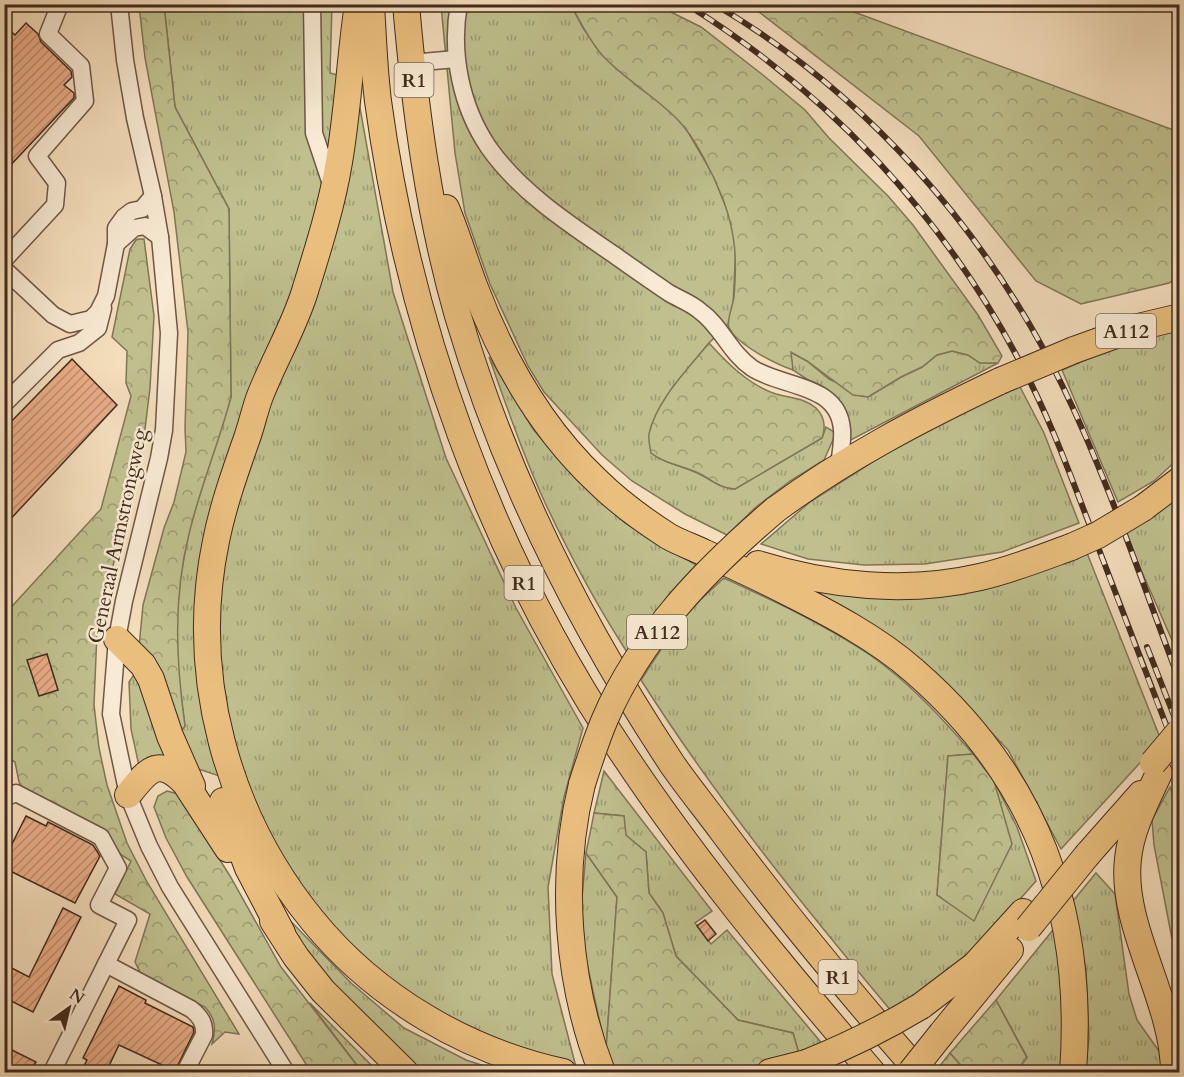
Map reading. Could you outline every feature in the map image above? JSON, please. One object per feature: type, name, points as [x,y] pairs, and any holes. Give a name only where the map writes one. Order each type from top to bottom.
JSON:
[{"type":"highway","points":[[282,933],[248,868],[211,764],[202,723],[195,671],[194,619],[198,576],[215,502],[240,433],[260,396],[304,295],[333,192],[345,121],[357,4]]},
{"type":"highway","name":"R1","points":[[371,4],[378,98],[391,187],[405,251],[448,401],[473,469],[521,578],[577,682],[615,743],[662,810],[743,917],[872,1072]]},
{"type":"highway","name":"R1","points":[[406,4],[411,63],[425,156],[440,242],[453,293],[478,380],[502,445],[548,550],[597,644],[673,765],[751,870],[919,1072]]},
{"type":"highway","points":[[425,156],[451,219],[476,290],[514,373],[558,438],[595,479],[622,503],[669,536],[788,592],[880,645],[912,668],[953,707],[984,744],[1030,818],[1060,897],[1069,935],[1074,990],[1073,1072]]},
{"type":"highway","name":"A112","points":[[600,1070],[580,999],[571,921],[569,884],[571,843],[582,784],[606,718],[644,650],[698,580],[776,510],[839,467],[904,428],[1000,381],[1074,350],[1138,327],[1179,318]]},
{"type":"highway","points":[[260,396],[224,505],[215,543],[206,621],[214,712],[239,799],[273,867],[297,902],[322,932],[372,981],[417,1013],[465,1038],[514,1059],[555,1071]]},
{"type":"highway","points":[[638,514],[672,530],[759,564],[792,574],[836,583],[932,584],[978,578],[1014,568],[1071,547],[1098,535],[1143,508],[1179,480]]},
{"type":"highway","points":[[117,639],[143,665],[151,679],[185,773],[203,808]]},
{"type":"highway","points":[[1174,1072],[1170,1036],[1134,918],[1128,880],[1128,859],[1134,828],[1156,768],[1179,731]]},
{"type":"highway","points":[[911,1072],[1025,920],[1156,768],[1179,747]]},
{"type":"highway","points":[[128,795],[148,771],[157,768],[167,769],[178,775],[203,808],[296,957],[323,991],[405,1072]]},
{"type":"highway","points":[[770,1072],[806,1063],[880,1031],[921,1006],[975,965],[1025,920]]},
{"type":"street","points":[[4,260],[56,205],[57,183],[37,156],[86,101],[81,66],[48,34],[60,4]]},
{"type":"street","name":"Generaal Armstrongweg","points":[[119,4],[125,60],[135,118],[153,196],[148,216],[160,237],[169,333],[164,430],[123,601],[117,639],[111,714],[128,795],[149,846],[170,887],[285,1072]]},
{"type":"street","points":[[312,4],[314,133],[333,192]]},
{"type":"street","points":[[459,4],[456,58],[459,78],[474,120],[489,147],[507,169],[538,198],[585,234],[670,293],[701,311],[738,356],[752,368],[778,380],[817,392],[830,401],[838,413],[842,430],[839,467]]},
{"type":"street","points":[[411,63],[456,58]]},
{"type":"street","points":[[4,404],[58,350],[79,344],[98,328],[116,244],[116,228],[124,217],[132,212],[148,216]]},
{"type":"street","points":[[4,269],[53,315],[70,324],[79,344]]},
{"type":"street","points":[[4,389],[70,324],[91,319],[98,312],[106,296]]},
{"type":"street","points":[[4,798],[16,793],[101,837],[118,868],[99,905],[128,920],[52,1072]]},
{"type":"street","points":[[106,964],[200,1016],[205,1028],[204,1035],[185,1072]]},
{"type":"green space","points":[[139,5],[164,5],[175,107],[229,209],[231,397],[189,534],[180,582],[178,654],[185,726],[180,732],[139,647],[143,605],[164,528],[174,502],[186,452],[188,332],[174,212],[145,58]]},
{"type":"green space","points":[[164,5],[332,5],[330,73],[355,80],[393,292],[446,458],[516,608],[583,728],[564,797],[548,887],[552,974],[576,1067],[489,1042],[413,999],[348,950],[286,878],[241,783],[192,767],[180,732],[185,726],[178,672],[176,618],[188,535],[231,397],[229,209],[175,107]]},
{"type":"green space","points":[[441,5],[571,5],[592,40],[637,86],[679,120],[713,175],[731,220],[736,243],[733,306],[728,324],[672,388],[651,453],[667,462],[700,474],[719,485],[735,489],[822,438],[826,427],[836,433],[824,460],[790,481],[756,507],[727,535],[685,514],[632,481],[602,455],[544,392],[528,366],[490,284],[465,213],[455,153]]},
{"type":"green space","points":[[571,5],[657,5],[701,27],[805,110],[913,225],[978,315],[1002,356],[998,363],[980,363],[968,355],[952,351],[937,355],[922,367],[868,397],[853,395],[791,352],[793,370],[767,359],[740,341],[728,325],[735,284],[733,236],[723,199],[709,168],[691,136],[678,120],[602,55]]},
{"type":"green space","points":[[750,5],[835,5],[1179,132],[1179,276],[1169,283],[1081,304],[1036,281],[919,136]]},
{"type":"green space","points":[[139,239],[144,239],[154,316],[150,388],[144,437],[97,632],[94,705],[99,748],[107,785],[127,843],[147,882],[239,1034],[225,1032],[212,1044],[214,1024],[205,1007],[141,974],[135,962],[150,914],[115,894],[131,861],[26,794],[19,782],[15,762],[5,756],[4,615],[101,509],[131,396],[126,383],[127,351],[112,337],[130,249]]},
{"type":"green space","points":[[1179,325],[1179,458],[1154,481],[1118,502],[1062,370],[1149,333]]},
{"type":"green space","points":[[709,343],[731,366],[748,379],[766,390],[812,405],[819,411],[824,422],[822,438],[735,489],[724,487],[651,453],[649,434],[658,410],[674,386]]},
{"type":"green space","points":[[952,351],[968,355],[980,363],[998,363],[847,442],[834,397],[793,370],[790,352],[807,361],[829,379],[868,397],[922,367],[937,355]]},
{"type":"green space","points":[[489,357],[533,429],[575,478],[625,523],[696,565],[670,593],[627,652],[585,581],[547,507],[523,451]]},
{"type":"green space","points":[[1019,385],[1044,433],[1079,523],[1002,552],[925,564],[864,565],[808,559],[761,544],[810,502],[874,461],[948,418]]},
{"type":"green space","points":[[1179,492],[1179,656],[1124,531]]},
{"type":"green space","points":[[1087,553],[1161,740],[1061,849],[1008,750],[934,672],[845,609],[767,573],[824,589]]},
{"type":"green space","points":[[724,578],[817,623],[870,655],[899,677],[973,754],[948,756],[937,895],[974,920],[994,781],[1017,827],[1036,881],[992,931],[947,973],[892,1012],[825,932],[730,809],[641,680],[673,631],[699,601]]},
{"type":"green space","points":[[133,676],[137,677],[171,759],[139,766],[131,729],[129,682]]},
{"type":"green space","points":[[973,754],[994,781],[1012,844],[974,921],[937,895],[948,756]]},
{"type":"green space","points":[[604,771],[712,911],[695,923],[711,944],[727,930],[824,1046],[799,1054],[793,1033],[738,1020],[676,956],[663,913],[649,893],[646,852],[625,835],[624,816],[594,813]]},
{"type":"green space","points":[[1170,787],[1180,815],[1179,910],[1172,939],[1154,845],[1152,820]]},
{"type":"green space","points":[[167,791],[178,794],[230,876],[281,967],[362,1072],[311,1072],[187,877],[166,838],[154,807],[158,796]]},
{"type":"green space","points":[[594,813],[624,816],[626,835],[646,852],[649,893],[663,913],[676,956],[738,1020],[793,1033],[799,1054],[751,1067],[713,1072],[615,1072],[606,1050],[617,897],[586,853]]},
{"type":"green space","points":[[586,853],[617,897],[606,1050],[586,959],[581,909]]},
{"type":"green space","points":[[1096,873],[1115,894],[1129,994],[1137,1020],[1166,1061],[1166,1072],[1085,1072],[1089,1039],[1086,970],[1073,901]]},
{"type":"green space","points":[[265,895],[351,983],[404,1028],[466,1060],[503,1072],[418,1072],[391,1051],[336,996]]},
{"type":"green space","points":[[1053,930],[1061,963],[1064,1072],[1015,1072],[1027,1057],[996,1000]]},
{"type":"green space","points":[[996,1000],[1027,1058],[1015,1072],[967,1072],[950,1053]]},
{"type":"green space","points":[[310,1003],[378,1072],[362,1072]]},
{"type":"green space","points":[[950,1053],[967,1072],[944,1072],[939,1067]]},
{"type":"building","points":[[26,23],[38,34],[41,42],[71,71],[72,77],[64,85],[74,93],[74,98],[4,172],[4,25],[15,35]]},
{"type":"building","points":[[72,359],[117,405],[4,526],[4,429]]},
{"type":"building","points":[[47,654],[58,690],[39,696],[27,660]]},
{"type":"building","points":[[26,816],[46,826],[48,822],[93,845],[100,856],[75,903],[4,868],[4,851],[8,852]]},
{"type":"building","points":[[63,908],[81,917],[33,1012],[9,1000],[11,995],[4,992],[4,964],[29,977]]},
{"type":"building","points":[[705,920],[716,934],[708,941],[697,926]]},
{"type":"building","points":[[119,986],[146,1000],[145,1003],[193,1027],[194,1032],[175,1071],[119,1045],[107,1070],[100,1067],[97,1072],[81,1072],[87,1060],[83,1058]]},
{"type":"building","points":[[4,1046],[36,1062],[30,1072],[4,1072]]},
{"type":"railway","points":[[686,4],[738,39],[788,77],[878,162],[956,257],[990,309],[1032,385],[1052,428],[1180,761]]},
{"type":"railway","points":[[714,4],[769,39],[822,79],[871,123],[917,170],[959,220],[998,274],[1032,329],[1080,423],[1180,682]]},
{"type":"railway","points":[[1147,647],[1180,731]]}]
